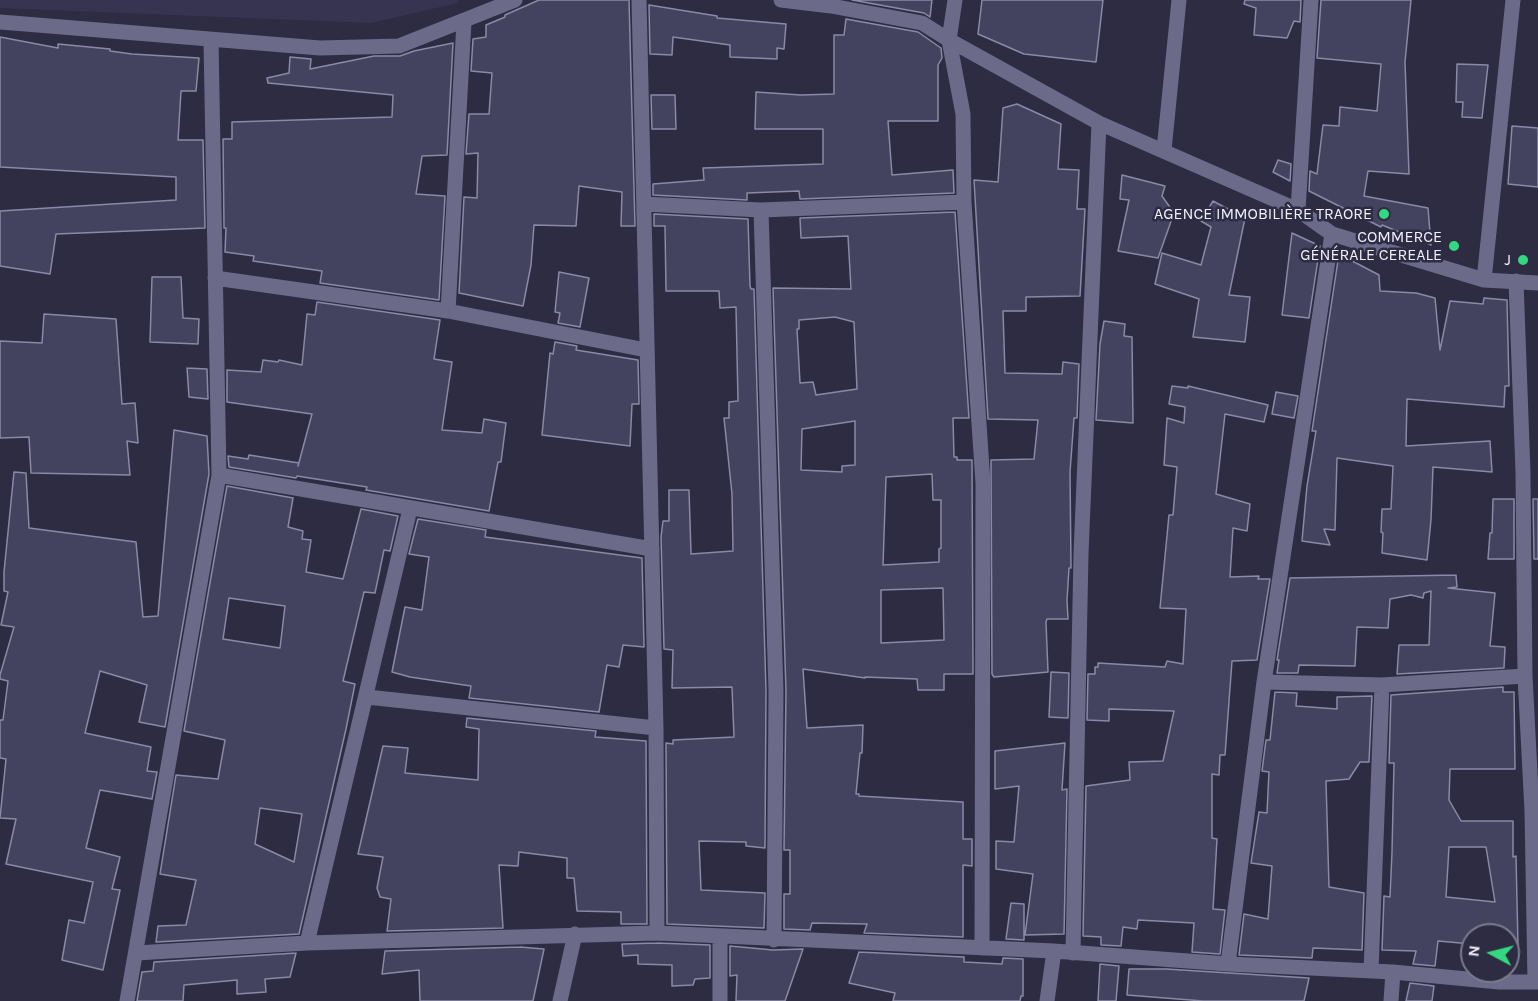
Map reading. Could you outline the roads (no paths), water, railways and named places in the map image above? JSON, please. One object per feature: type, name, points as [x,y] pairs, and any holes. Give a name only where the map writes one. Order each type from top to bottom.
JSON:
[{"type":"street","points":[[0,22],[320,48],[399,46],[464,22],[514,0]]},
{"type":"street","points":[[639,0],[656,728],[657,933]]},
{"type":"street","points":[[781,0],[831,6],[922,23],[1099,123],[1298,210],[1332,234],[1484,280],[1538,283]]},
{"type":"street","points":[[955,0],[949,40],[963,114],[964,202],[982,483],[982,948]]},
{"type":"street","points":[[1164,150],[1179,0]]},
{"type":"street","points":[[1298,210],[1311,0]]},
{"type":"street","points":[[1484,280],[1513,0]]},
{"type":"street","points":[[448,311],[464,22]]},
{"type":"street","points":[[127,1001],[219,475],[212,40]]},
{"type":"street","points":[[1073,953],[1081,554],[1099,123]]},
{"type":"street","points":[[644,204],[761,210],[964,202]]},
{"type":"street","points":[[761,210],[776,691],[774,940]]},
{"type":"street","points":[[1228,964],[1264,682],[1332,234]]},
{"type":"street","points":[[215,278],[448,311],[646,350]]},
{"type":"street","points":[[136,953],[307,943],[657,933],[1054,951],[1228,964],[1394,972],[1499,982],[1536,982],[1535,811],[1525,676],[1532,640],[1531,472],[1516,281]]},
{"type":"street","points":[[219,475],[652,549]]},
{"type":"street","points":[[307,943],[410,509]]},
{"type":"street","points":[[307,943],[410,509]]},
{"type":"street","points":[[1264,682],[1382,685],[1525,676]]},
{"type":"street","points":[[1371,971],[1382,685]]},
{"type":"street","points":[[367,697],[656,728]]},
{"type":"street","points":[[560,1001],[575,934]]},
{"type":"street","points":[[720,936],[720,1001]]},
{"type":"street","points":[[1047,1001],[1054,951]]},
{"type":"street","points":[[1391,1001],[1394,972]]},
{"type":"place","name":"AGENCE IMMOBILIÈRE TRAORE","points":[[1384,214]]},
{"type":"place","name":"COMMERCE GÉNÉRALE CEREALE","points":[[1454,246]]},
{"type":"place","name":"J","points":[[1523,260]]}]
